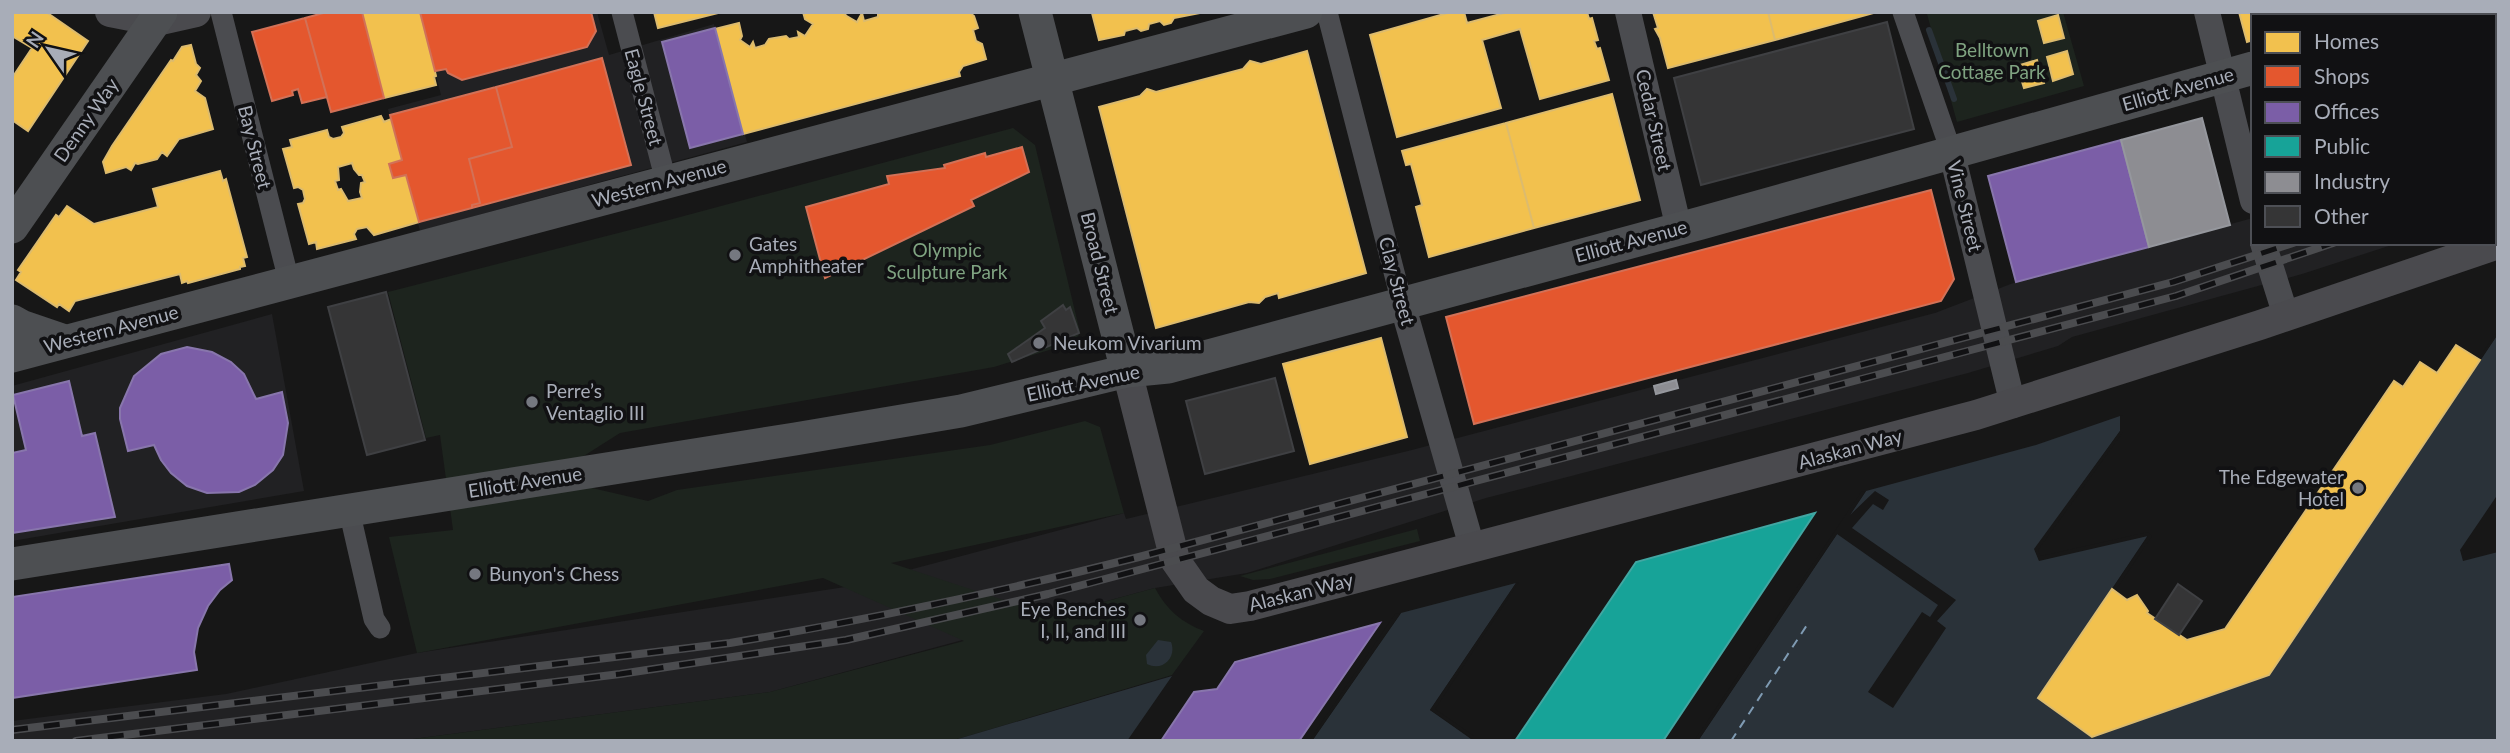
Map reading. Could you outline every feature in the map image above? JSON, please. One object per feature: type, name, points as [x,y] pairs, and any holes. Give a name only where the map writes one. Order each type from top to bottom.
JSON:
[{"type":"main road","points":[[110,12],[158,17],[196,12]]},
{"type":"main road","name":"Broad Street","points":[[1035,12],[1175,560],[1196,590]]},
{"type":"main road","name":"Western Avenue","points":[[12,356],[1306,12]]},
{"type":"main road","name":"Denny Way","points":[[12,227],[158,17]]},
{"type":"main road","name":"Elliott Avenue","points":[[12,564],[961,411],[1127,371],[1168,367],[1952,154],[2238,72]]},
{"type":"main road","name":"Alaskan Way","points":[[1196,590],[1211,601],[1230,609],[1250,606],[1821,458],[2014,405],[2495,245]]},
{"type":"main road","points":[[12,321],[65,341]]},
{"type":"street","name":"Bay Street","points":[[221,12],[289,281]]},
{"type":"street","name":"Eagle Street","points":[[622,12],[666,181]]},
{"type":"street","name":"Clay Street","points":[[1327,12],[1402,303],[1472,547]]},
{"type":"street","name":"Cedar Street","points":[[1628,12],[1679,229]]},
{"type":"street","name":"Vine Street","points":[[1903,12],[1952,154],[2014,405]]},
{"type":"street","points":[[2207,12],[2238,72],[2251,184]]},
{"type":"street","points":[[2264,245],[2286,316]]},
{"type":"street","points":[[349,510],[374,619],[380,628]]},
{"type":"shaded area","points":[[420,12],[597,12],[609,55],[714,24],[747,142],[420,231],[388,109],[441,95]]},
{"type":"shaded area","points":[[2251,219],[2251,245],[2392,245],[2302,274],[2072,337],[2058,346],[1968,373],[1486,498],[1247,573],[1155,588],[770,692],[398,741],[12,741],[12,721],[226,694],[417,653],[845,587],[1124,513],[1126,519],[1408,451],[1935,313],[2016,282]]},
{"type":"shaded area","points":[[272,314],[304,491],[12,541],[12,386]]},
{"type":"shaded area","points":[[2498,334],[2498,494],[2460,550],[2463,561],[2498,552],[2498,741],[1698,741],[1866,491],[2036,445],[2120,416],[2120,431],[2035,550],[2039,560],[2148,535],[2038,699],[2269,675]]},
{"type":"shaded area","points":[[1516,583],[1430,710],[1471,739],[1470,741],[1312,741],[1401,613]]},
{"type":"shaded area","points":[[1158,640],[1171,642],[1172,653],[1163,665],[1153,666],[1147,664],[1146,655]]},
{"type":"shaded area","points":[[1172,676],[1127,741],[951,741]]},
{"type":"green space","name":"Belltown Cottage Park","points":[[2063,12],[2084,86],[1957,122],[1927,14]]},
{"type":"green space","name":"Olympic Sculpture Park","points":[[1013,128],[1035,145],[1080,332],[1075,342],[994,367],[620,433],[549,478],[648,501],[677,490],[990,445],[1085,421],[1100,427],[1124,513],[891,563],[1052,616],[1155,588],[1175,614],[1204,631],[1172,675],[951,741],[398,741],[770,692],[964,641],[823,578],[417,653],[389,537],[453,530],[440,435],[426,438],[388,292]]},
{"type":"green space","points":[[1417,529],[1420,541],[1270,579],[1253,580],[1240,576]]},
{"type":"pier","points":[[2498,330],[2498,334],[2269,675],[2092,737],[2038,698],[2148,536],[2039,561],[2034,549],[2120,431],[2120,416],[2123,415],[2123,432],[2038,550],[2041,556],[2148,532],[2152,536],[2043,698],[2266,672]]},
{"type":"pier","points":[[1866,491],[1850,515],[1875,491],[1889,500],[1883,510],[1873,504],[1852,528],[1956,600],[1937,621],[1946,628],[1893,708],[1868,692],[1922,612],[1930,617],[1938,605],[1837,534],[1698,741],[1694,741],[1861,492]]},
{"type":"pier","points":[[1519,582],[1435,709],[1474,736],[1474,741],[1470,741],[1471,738],[1430,710]]},
{"type":"pier","points":[[1401,613],[1312,741],[1309,741],[1395,614]]},
{"type":"building: Homes","points":[[12,12],[46,12],[88,41],[28,131],[12,120],[12,78],[32,48],[12,36]]},
{"type":"building: Homes","points":[[362,12],[420,12],[436,85],[384,98]]},
{"type":"building: Homes","points":[[654,12],[722,12],[658,28]]},
{"type":"building: Homes","points":[[803,12],[847,12],[845,15],[857,22],[862,13],[864,21],[878,17],[878,12],[969,12],[974,16],[978,28],[973,30],[976,41],[982,44],[986,59],[963,66],[959,72],[960,76],[743,134],[715,29],[739,23],[742,36],[740,40],[750,47],[753,42],[755,48],[765,45],[769,39],[799,37],[798,32],[805,36],[813,24],[805,19]]},
{"type":"building: Homes","points":[[1205,12],[1174,18],[1171,23],[1164,25],[1160,21],[1149,24],[1148,29],[1141,31],[1137,28],[1125,31],[1124,35],[1099,40],[1092,13]]},
{"type":"building: Homes","points":[[1451,12],[1464,12],[1467,23],[1508,12],[1587,12],[1589,19],[1592,18],[1598,40],[1594,41],[1597,49],[1600,48],[1609,80],[1540,99],[1520,29],[1482,40],[1501,108],[1397,137],[1370,35]]},
{"type":"building: Homes","points":[[1653,12],[1768,12],[1775,40],[1668,68],[1655,29],[1658,28]]},
{"type":"building: Homes","points":[[1768,12],[1877,12],[1775,40]]},
{"type":"building: Homes","points":[[2239,12],[2358,12],[2251,14],[2251,41],[2247,42]]},
{"type":"building: Homes","points":[[2058,15],[2064,38],[2044,43],[2038,21]]},
{"type":"building: Homes","points":[[191,45],[196,64],[200,68],[196,75],[201,81],[195,91],[205,98],[213,129],[179,139],[167,156],[162,152],[157,159],[135,163],[131,170],[126,167],[106,173],[103,162],[112,146],[171,60],[173,61],[182,47]]},
{"type":"building: Homes","points":[[1307,51],[1366,273],[1279,298],[1278,293],[1265,297],[1259,303],[1249,302],[1156,328],[1099,107],[1140,96],[1147,89],[1156,92],[1243,69],[1250,61],[1261,64]]},
{"type":"building: Homes","points":[[2067,51],[2073,74],[2053,81],[2047,57]]},
{"type":"building: Homes","points":[[2037,60],[2044,83],[2024,88],[2017,66]]},
{"type":"building: Homes","points":[[1612,94],[1640,200],[1534,228],[1506,123]]},
{"type":"building: Homes","points":[[381,116],[384,122],[391,119],[402,160],[389,164],[393,178],[406,175],[419,222],[374,235],[367,227],[357,229],[354,234],[356,239],[317,249],[316,242],[309,244],[298,204],[305,199],[303,190],[294,188],[283,149],[292,147],[290,140],[327,130],[329,137],[333,139],[341,137],[344,133],[342,127]],"holes":[[[352,163],[354,169],[362,175],[365,182],[361,183],[362,198],[348,201],[341,189],[338,190],[335,181],[339,180],[338,167]]]},
{"type":"building: Homes","points":[[1506,123],[1534,228],[1429,257],[1416,207],[1422,205],[1411,164],[1406,165],[1402,151]]},
{"type":"building: Homes","points":[[220,171],[223,181],[226,179],[247,257],[243,258],[245,266],[240,269],[188,283],[182,283],[180,274],[75,301],[69,311],[59,304],[57,307],[16,280],[21,272],[18,270],[56,215],[59,217],[67,206],[94,224],[158,207],[153,189]]},
{"type":"building: Homes","points":[[1381,338],[1407,437],[1310,464],[1283,364]]},
{"type":"building: Homes","name":"The Edgewater Hotel","points":[[2456,345],[2480,360],[2269,675],[2092,737],[2038,698],[2112,589],[2127,600],[2137,595],[2147,613],[2187,640],[2225,629],[2394,381],[2403,387],[2420,362],[2437,373]]},
{"type":"building: Shops","points":[[327,12],[362,12],[384,98],[331,112],[305,18]]},
{"type":"building: Shops","points":[[420,12],[591,12],[596,31],[587,47],[462,80],[448,73],[446,69],[435,71]]},
{"type":"building: Shops","points":[[305,18],[327,97],[302,103],[298,89],[292,91],[293,95],[272,101],[252,32]]},
{"type":"building: Shops","points":[[602,58],[631,165],[472,208],[472,205],[480,203],[469,159],[512,147],[496,87]]},
{"type":"building: Shops","points":[[496,87],[512,147],[469,159],[480,203],[472,205],[472,208],[419,222],[406,175],[393,178],[389,164],[402,160],[390,115]]},
{"type":"building: Shops","points":[[1022,147],[1029,172],[971,200],[974,206],[825,278],[806,207],[889,184],[887,176],[945,168],[944,165],[985,153],[986,157]]},
{"type":"building: Shops","points":[[1931,190],[1954,279],[1941,301],[1474,424],[1446,317]]},
{"type":"building: Offices","points":[[715,28],[743,134],[690,148],[662,42]]},
{"type":"building: Offices","points":[[2496,56],[2498,56],[2496,152]]},
{"type":"building: Offices","points":[[2121,140],[2149,247],[2016,282],[1988,176]]},
{"type":"building: Offices","points":[[187,347],[212,352],[231,362],[244,374],[256,399],[282,392],[288,423],[283,455],[273,470],[255,485],[239,492],[207,493],[187,486],[171,473],[154,445],[128,451],[120,408],[134,376],[161,354]]},
{"type":"building: Offices","points":[[69,381],[82,436],[95,433],[115,517],[12,533],[12,453],[26,450],[13,395]]},
{"type":"building: Offices","points":[[229,564],[232,580],[208,606],[198,628],[194,652],[197,670],[12,698],[12,597]]},
{"type":"building: Offices","points":[[1380,623],[1299,741],[1161,741],[1194,692],[1217,689],[1235,662]]},
{"type":"building: Public","points":[[1815,513],[1663,741],[1515,741],[1636,562]]},
{"type":"building: Industry","points":[[2202,118],[2230,225],[2149,247],[2121,140]]},
{"type":"building: Industry","points":[[1676,380],[1678,388],[1656,394],[1654,386]]},
{"type":"building: Other","points":[[1887,22],[1914,129],[1701,185],[1674,78]]},
{"type":"building: Other","points":[[386,292],[425,440],[367,455],[328,307]]},
{"type":"building: Other","name":"Neukom Vivarium","points":[[1063,305],[1066,310],[1070,307],[1079,333],[1012,362],[1008,354],[1045,328],[1041,321]]},
{"type":"building: Other","points":[[1275,378],[1294,451],[1205,474],[1186,401]]},
{"type":"building: Other","points":[[2178,584],[2202,601],[2179,635],[2155,619]]},
{"type":"waterway","points":[[1929,30],[1954,99]]},
{"type":"ferry route","points":[[1731,741],[1807,625]]},
{"type":"railway","points":[[12,730],[730,643],[935,604],[1139,557],[2173,282],[2287,245]]},
{"type":"railway","points":[[76,741],[620,674],[846,640],[1048,594],[2176,296],[2327,245]]},
{"type":"place","name":"Gates Amphitheater","points":[[735,255]]},
{"type":"place","name":"Neukom Vivarium","points":[[1039,343]]},
{"type":"place","name":"Perre’s Ventaglio III","points":[[532,402]]},
{"type":"place","name":"The Edgewater Hotel","points":[[2358,488]]},
{"type":"place","name":"Bunyon's Chess","points":[[475,574]]},
{"type":"place","name":"Eye Benches I, II, and III","points":[[1140,620]]}]
